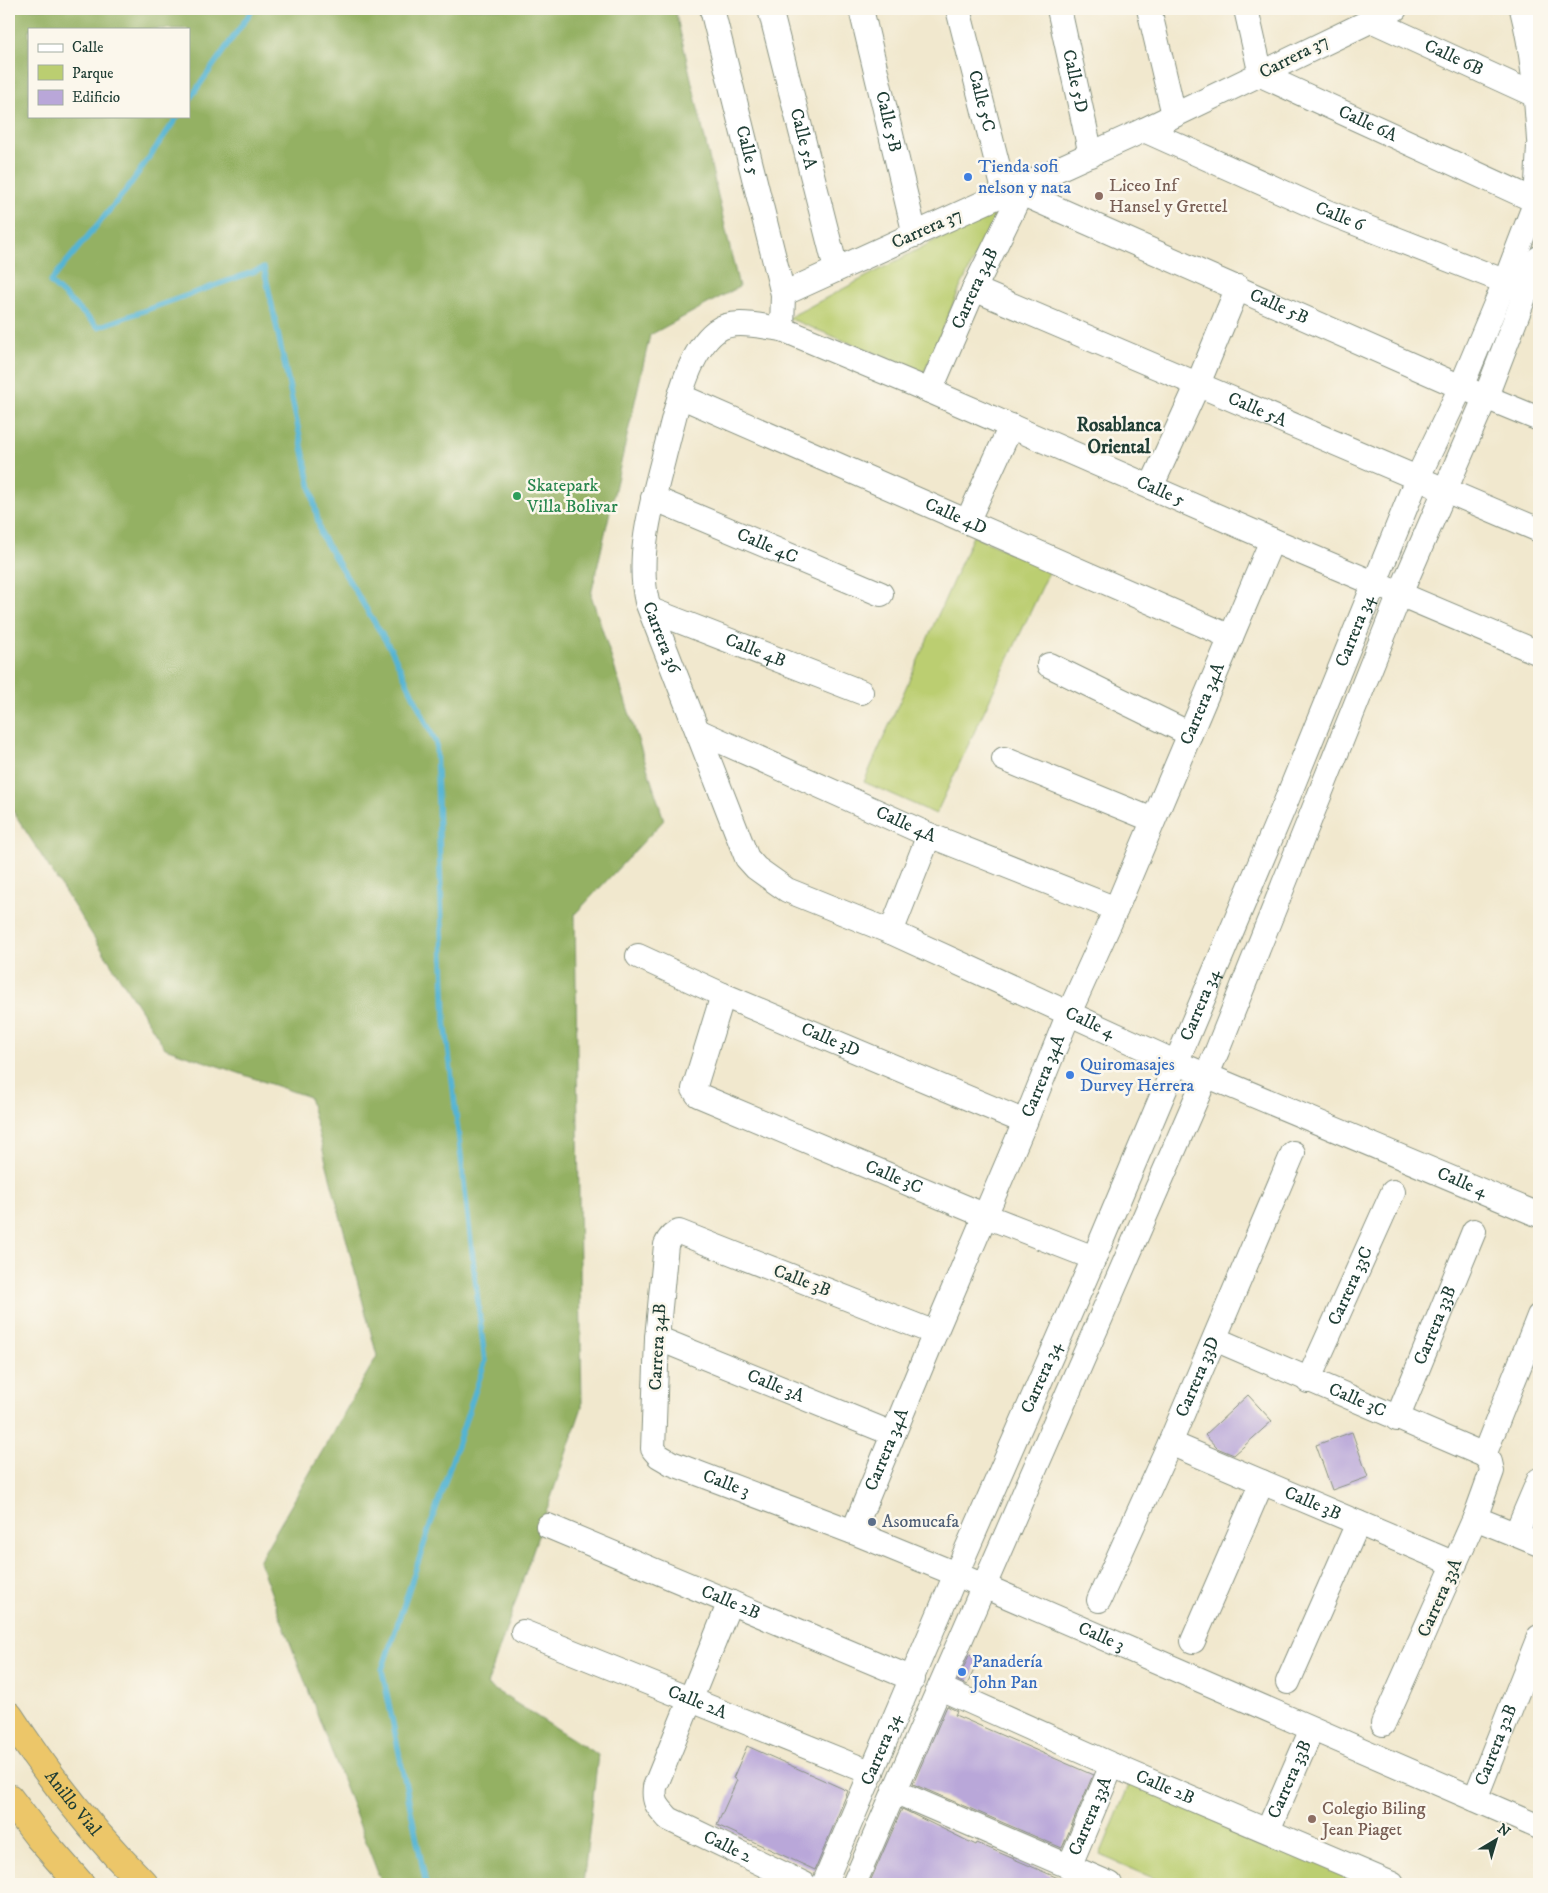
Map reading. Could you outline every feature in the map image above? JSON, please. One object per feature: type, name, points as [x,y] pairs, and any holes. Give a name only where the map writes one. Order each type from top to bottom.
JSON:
[{"type":"highway","name":"Anillo Vial","points":[[9,1716],[26,1743],[71,1802],[98,1835],[144,1884]]},
{"type":"highway","points":[[9,1798],[38,1836],[80,1884]]},
{"type":"street","name":"Calle 5","points":[[712,9],[783,294]]},
{"type":"street","name":"Calle 5A","points":[[770,9],[836,269]]},
{"type":"street","name":"Calle 5B","points":[[861,9],[915,235]]},
{"type":"street","name":"Calle 5C","points":[[958,9],[1015,191]]},
{"type":"street","name":"Calle 5D","points":[[1059,9],[1091,154]]},
{"type":"street","points":[[1149,9],[1174,115]]},
{"type":"street","points":[[1246,9],[1261,75]]},
{"type":"street","name":"Carrera 37","points":[[783,294],[1015,191],[1261,75],[1355,19],[1395,9]]},
{"type":"street","points":[[1522,9],[1528,31],[1537,96],[1539,140]]},
{"type":"street","name":"Calle 6B","points":[[1355,19],[1537,96]]},
{"type":"street","name":"Calle 6A","points":[[1261,75],[1536,201]]},
{"type":"street","name":"Calle 6","points":[[1144,130],[1327,212],[1533,292]]},
{"type":"street","name":"Carrera 34","points":[[824,1884],[1177,1063],[1417,479],[1461,387],[1505,282],[1536,201],[1539,146]]},
{"type":"street","name":"Calle 5B","points":[[1015,191],[1238,287],[1461,387],[1539,419]]},
{"type":"street","name":"Carrera 34B","points":[[930,391],[1015,191]]},
{"type":"street","name":"Carrera 34","points":[[854,1884],[1221,1042],[1400,594],[1533,292],[1539,258]]},
{"type":"street","points":[[1151,487],[1198,384],[1238,287]]},
{"type":"street","name":"Calle 5A","points":[[974,289],[1539,530]]},
{"type":"street","points":[[680,396],[695,358],[706,341],[717,330],[731,324],[782,329],[783,294]]},
{"type":"street","name":"Calle 5","points":[[782,329],[1539,653]]},
{"type":"street","name":"Carrera 36","points":[[680,396],[647,530],[643,568],[645,594],[747,858],[756,868]]},
{"type":"street","name":"Calle 4D","points":[[680,396],[1231,637]]},
{"type":"street","points":[[967,522],[1012,426]]},
{"type":"street","name":"Calle 4C","points":[[654,498],[881,594]]},
{"type":"street","name":"Carrera 34A","points":[[853,1532],[935,1332],[986,1216],[1069,1012],[1116,909],[1272,540]]},
{"type":"street","name":"Calle 4B","points":[[651,610],[861,692]]},
{"type":"street","points":[[1049,665],[1190,734]]},
{"type":"street","name":"Calle 4A","points":[[698,732],[929,835],[1116,909]]},
{"type":"street","points":[[1004,759],[1153,820]]},
{"type":"street","points":[[891,932],[929,835]]},
{"type":"street","name":"Calle 4","points":[[756,868],[787,890],[891,932],[1177,1063],[1539,1215]]},
{"type":"street","name":"Calle 3D","points":[[638,956],[723,995],[1025,1122]]},
{"type":"street","name":"Calle 3C","points":[[723,995],[694,1089],[698,1095],[986,1216],[1094,1258]]},
{"type":"street","name":"Carrera 33D","points":[[1099,1600],[1170,1443],[1293,1152]]},
{"type":"street","name":"Carrera 33C","points":[[1308,1380],[1393,1192]]},
{"type":"street","name":"Carrera 33B","points":[[1398,1419],[1474,1231]]},
{"type":"street","name":"Calle 3B","points":[[670,1237],[679,1232],[935,1332]]},
{"type":"street","name":"Carrera 34B","points":[[660,1456],[653,1448],[657,1338],[666,1245],[670,1237]]},
{"type":"street","name":"Carrera 33A","points":[[1383,1724],[1475,1518],[1488,1463],[1539,1316]]},
{"type":"street","name":"Calle 3A","points":[[657,1338],[893,1434]]},
{"type":"street","name":"Calle 3C","points":[[1215,1339],[1398,1419],[1488,1463]]},
{"type":"street","name":"Calle 3B","points":[[1170,1443],[1455,1564]]},
{"type":"street","name":"Calle 3","points":[[660,1456],[671,1463],[853,1532],[956,1574],[1539,1827]]},
{"type":"street","points":[[1516,1534],[1539,1480]]},
{"type":"street","points":[[1194,1642],[1262,1482]]},
{"type":"street","points":[[1475,1518],[1539,1544]]},
{"type":"street","points":[[1288,1682],[1358,1523]]},
{"type":"street","name":"Calle 2B","points":[[548,1526],[913,1679]]},
{"type":"street","points":[[690,1700],[730,1602]]},
{"type":"street","name":"Calle 2A","points":[[522,1632],[872,1773]]},
{"type":"street","name":"Carrera 32B","points":[[1475,1799],[1539,1637]]},
{"type":"street","name":"Calle 2B","points":[[940,1688],[1112,1765],[1268,1830],[1389,1884]]},
{"type":"street","name":"Calle 2","points":[[690,1700],[655,1787],[654,1796],[656,1804],[669,1819],[804,1884]]},
{"type":"street","name":"Carrera 33B","points":[[1268,1830],[1312,1729]]},
{"type":"street","name":"Carrera 33A","points":[[1069,1867],[1112,1765]]},
{"type":"street","points":[[894,1791],[1110,1884]]},
{"type":"green space","points":[[9,9],[675,9],[739,287],[650,335],[591,595],[664,820],[575,914],[582,1407],[487,1685],[598,1755],[583,1884],[382,1884],[259,1561],[377,1356],[309,1097],[165,1048],[9,805]]},
{"type":"green space","points":[[1002,205],[960,288],[924,373],[788,318]]},
{"type":"green space","points":[[973,536],[1050,570],[936,814],[864,782]]},
{"type":"green space","points":[[1131,1780],[1378,1884],[1167,1884],[1100,1855]]},
{"type":"building","points":[[1248,1395],[1272,1421],[1234,1455],[1217,1448],[1205,1435]]},
{"type":"building","points":[[1352,1432],[1368,1477],[1332,1490],[1316,1445]]},
{"type":"building","points":[[969,1655],[979,1659],[967,1685],[958,1681]]},
{"type":"building","points":[[947,1706],[957,1711],[955,1715],[1093,1775],[1062,1848],[913,1784]]},
{"type":"building","points":[[747,1746],[848,1791],[815,1870],[717,1825],[737,1780],[733,1778]]},
{"type":"building","points":[[902,1809],[976,1845],[977,1843],[1072,1884],[869,1884]]},
{"type":"waterway","points":[[190,99],[253,9]]},
{"type":"waterway","points":[[177,118],[127,189],[50,282],[98,327],[264,268],[321,535],[392,651],[436,743],[445,1020],[485,1362],[382,1670],[426,1884]]},
{"type":"place","name":"Tienda sofi nelson y nata","points":[[968,177]]},
{"type":"place","name":"Liceo Inf Hansel y Grettel","points":[[1099,196]]},
{"type":"place","name":"Skatepark Villa Bolivar","points":[[517,496]]},
{"type":"place","name":"Quiromasajes Durvey Herrera","points":[[1070,1075]]},
{"type":"place","name":"Asomucafa","points":[[872,1522]]},
{"type":"place","name":"Panadería John Pan","points":[[962,1672]]},
{"type":"place","name":"Colegio Biling Jean Piaget","points":[[1312,1819]]},
{"type":"district","name":"Rosablanca Oriental","points":[[1119,436]]}]
